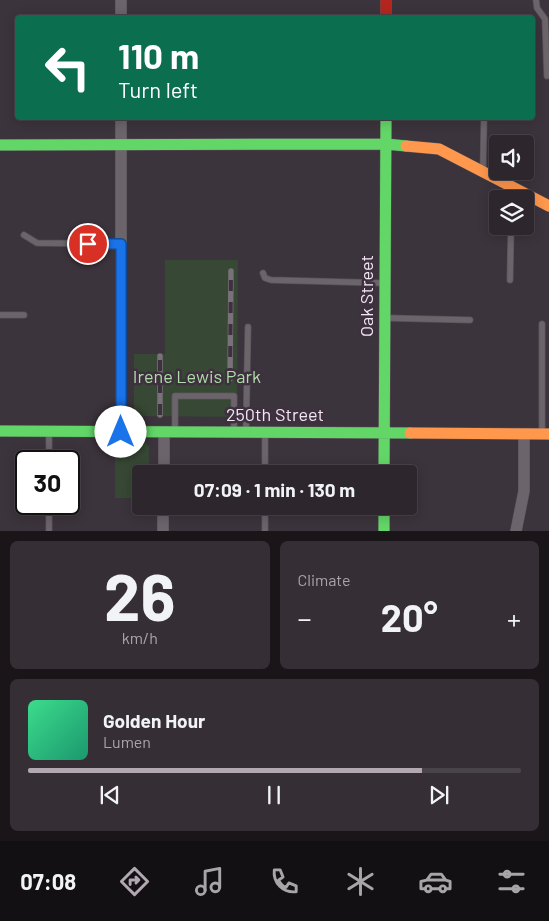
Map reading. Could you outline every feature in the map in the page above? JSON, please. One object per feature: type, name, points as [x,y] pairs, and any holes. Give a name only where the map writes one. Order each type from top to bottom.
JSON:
[{"type":"street","points":[[121,0],[121,15]]},
{"type":"street","points":[[386,0],[386,15]]},
{"type":"street","points":[[121,120],[121,432]]},
{"type":"street","name":"Oak Street","points":[[384,465],[386,120]]},
{"type":"street","points":[[0,145],[386,144],[439,149],[549,206]]},
{"type":"street","name":"250th Street","points":[[0,432],[546,434]]},
{"type":"street","points":[[165,465],[169,432]]},
{"type":"street","points":[[516,531],[524,491],[524,434]]},
{"type":"street","points":[[163,531],[164,515]]},
{"type":"street","points":[[384,515],[384,531]]},
{"type":"lane","points":[[536,0],[537,8],[545,18],[547,76]]},
{"type":"lane","points":[[483,172],[484,120]]},
{"type":"lane","points":[[24,235],[37,243],[121,244]]},
{"type":"lane","points":[[510,280],[511,235]]},
{"type":"lane","points":[[263,273],[265,278],[271,280],[385,283]]},
{"type":"lane","points":[[0,315],[24,315]]},
{"type":"lane","points":[[384,318],[470,320]]},
{"type":"lane","points":[[542,324],[546,434]]},
{"type":"lane","points":[[240,432],[248,327]]},
{"type":"lane","points":[[169,432],[175,396],[234,396],[240,432]]},
{"type":"lane","points":[[49,432],[49,450]]},
{"type":"lane","points":[[265,465],[266,432]]},
{"type":"lane","points":[[49,515],[49,531]]},
{"type":"lane","points":[[265,515],[265,531]]},
{"type":"green space","name":"Irene Lewis Park","points":[[165,260],[238,260],[237,417],[138,416],[134,412],[134,354],[165,354]]},
{"type":"green space","points":[[115,443],[146,443],[149,447],[149,465],[132,465],[132,498],[115,498]]},
{"type":"railway","points":[[230,379],[231,271]]},
{"type":"railway","points":[[160,356],[160,415]]},
{"type":"traffic: fast","points":[[384,465],[386,120]]},
{"type":"traffic: fast","points":[[0,145],[386,144],[406,146]]},
{"type":"traffic: fast","points":[[0,431],[410,433]]},
{"type":"traffic: fast","points":[[384,515],[384,531]]},
{"type":"traffic: slow","points":[[406,146],[439,149],[549,206]]},
{"type":"traffic: slow","points":[[410,433],[549,434]]},
{"type":"traffic: jam","points":[[386,0],[386,15]]},
{"type":"route","points":[[88,244],[121,244],[121,432]]}]
